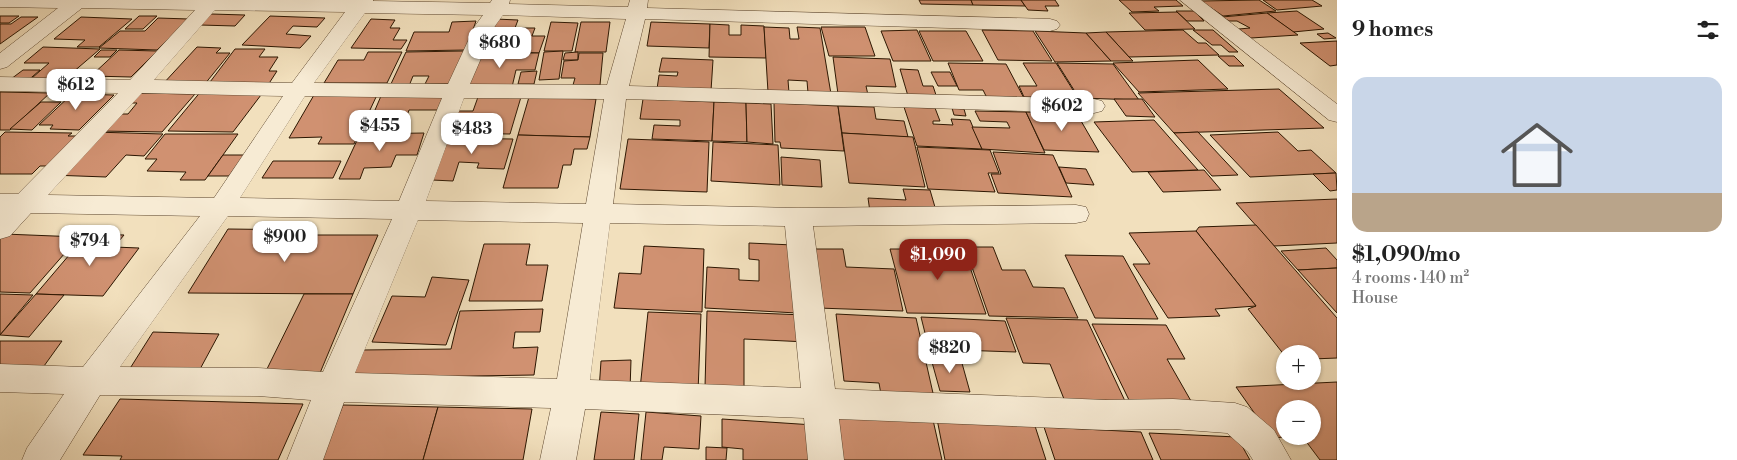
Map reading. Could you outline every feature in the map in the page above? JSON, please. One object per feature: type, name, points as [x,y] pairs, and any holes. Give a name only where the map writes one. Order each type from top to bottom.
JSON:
[{"type":"street","points":[[1189,0],[1337,114]]},
{"type":"street","points":[[0,63],[78,1]]},
{"type":"street","points":[[0,2],[211,2],[638,7],[1050,25]]},
{"type":"street","points":[[0,229],[12,204],[136,87],[211,2]]},
{"type":"street","points":[[40,460],[91,381],[220,207],[299,89],[361,4]]},
{"type":"street","points":[[305,460],[333,387],[409,210],[456,90],[485,26],[499,5]]},
{"type":"street","points":[[558,460],[571,394],[616,92],[638,7]]},
{"type":"street","points":[[0,84],[616,92],[1094,106]]},
{"type":"street","points":[[12,204],[798,217],[1076,214]]},
{"type":"street","points":[[798,217],[826,460]]},
{"type":"street","points":[[0,378],[91,381],[258,382],[333,387],[820,403],[1106,415],[1173,414],[1235,418],[1261,441],[1273,460]]},
{"type":"building","points":[[919,0],[971,0],[973,5],[921,4]]},
{"type":"building","points":[[971,0],[1021,0],[1025,6],[973,5]]},
{"type":"building","points":[[1021,0],[1055,0],[1059,6],[1045,6],[1048,11],[1028,10]]},
{"type":"building","points":[[1119,0],[1176,0],[1183,6],[1154,7],[1159,11],[1132,12]]},
{"type":"building","points":[[1259,0],[1276,11],[1223,16],[1201,1]]},
{"type":"building","points":[[1263,0],[1312,0],[1322,6],[1277,10]]},
{"type":"building","points":[[1176,11],[1194,11],[1204,21],[1187,21]]},
{"type":"building","points":[[1297,11],[1324,29],[1293,32],[1267,13]]},
{"type":"building","points":[[1177,12],[1195,29],[1145,30],[1129,13]]},
{"type":"building","points":[[1267,13],[1298,35],[1251,38],[1239,29],[1250,28],[1237,21],[1229,21],[1222,17]]},
{"type":"building","points":[[211,14],[245,15],[235,26],[200,25]]},
{"type":"building","points":[[0,16],[19,16],[9,23],[0,23]]},
{"type":"building","points":[[139,16],[157,16],[143,29],[125,29]]},
{"type":"building","points":[[270,16],[325,18],[317,27],[293,26],[286,34],[311,36],[300,48],[242,45]]},
{"type":"building","points":[[21,17],[38,17],[0,44],[0,24],[11,24]]},
{"type":"building","points":[[81,17],[132,19],[99,47],[77,47],[85,40],[54,39]]},
{"type":"building","points":[[158,18],[189,19],[157,50],[99,48],[120,31],[145,31]]},
{"type":"building","points":[[371,19],[395,20],[390,28],[400,28],[393,40],[407,40],[401,49],[351,48]]},
{"type":"building","points":[[495,19],[518,20],[515,28],[535,28],[532,36],[545,36],[539,53],[481,51]]},
{"type":"building","points":[[476,21],[466,50],[406,51],[414,32],[449,32],[452,22]]},
{"type":"building","points":[[551,22],[578,23],[572,51],[544,51]]},
{"type":"building","points":[[581,22],[610,22],[606,52],[575,52]]},
{"type":"building","points":[[651,22],[710,24],[709,48],[647,46]]},
{"type":"building","points":[[710,24],[729,25],[729,35],[741,35],[741,25],[764,26],[766,58],[709,57]]},
{"type":"building","points":[[764,27],[789,28],[790,39],[799,39],[797,27],[820,28],[831,94],[808,93],[807,81],[788,80],[789,93],[768,92]]},
{"type":"building","points":[[821,27],[865,27],[875,56],[829,56]]},
{"type":"building","points":[[917,30],[931,61],[893,61],[881,31]]},
{"type":"building","points":[[982,30],[1033,31],[1052,61],[998,60]]},
{"type":"building","points":[[1183,30],[1198,43],[1206,43],[1219,55],[1129,57],[1106,32]]},
{"type":"building","points":[[1193,30],[1213,30],[1238,52],[1229,52],[1221,45],[1212,45]]},
{"type":"building","points":[[919,31],[966,31],[983,61],[933,61]]},
{"type":"building","points":[[1035,31],[1086,33],[1111,61],[1055,62]]},
{"type":"building","points":[[1106,32],[1133,61],[1111,61],[1086,33]]},
{"type":"building","points":[[1328,33],[1336,38],[1324,39],[1317,34]]},
{"type":"building","points":[[1337,41],[1337,65],[1330,66],[1300,43]]},
{"type":"building","points":[[43,47],[100,49],[65,79],[32,78],[49,63],[24,63]]},
{"type":"building","points":[[197,47],[221,48],[216,53],[230,53],[204,85],[162,85]]},
{"type":"building","points":[[235,49],[265,49],[259,57],[278,57],[269,71],[277,71],[268,85],[207,86]]},
{"type":"building","points":[[101,50],[117,50],[110,57],[94,57]]},
{"type":"building","points":[[119,50],[157,51],[131,77],[91,76]]},
{"type":"building","points":[[464,51],[453,84],[425,84],[429,76],[413,76],[409,86],[390,86],[406,52]]},
{"type":"building","points":[[563,51],[559,79],[539,80],[544,52]]},
{"type":"building","points":[[368,52],[402,52],[387,83],[324,83],[338,60],[364,60]]},
{"type":"building","points":[[578,52],[578,60],[563,60],[565,53]]},
{"type":"building","points":[[479,53],[539,53],[535,70],[516,70],[512,87],[466,87]]},
{"type":"building","points":[[579,53],[603,53],[600,85],[573,85],[575,78],[561,78],[564,61],[578,60]]},
{"type":"building","points":[[1218,56],[1234,56],[1244,66],[1229,66]]},
{"type":"building","points":[[833,57],[890,59],[896,87],[866,86],[868,95],[838,94]]},
{"type":"building","points":[[662,58],[713,60],[711,91],[657,89],[659,75],[677,76],[678,72],[659,72]]},
{"type":"building","points":[[1198,60],[1228,89],[1139,92],[1113,63]]},
{"type":"building","points":[[948,63],[1006,64],[1026,102],[989,102],[983,90],[959,90]]},
{"type":"building","points":[[1023,63],[1056,63],[1078,98],[1024,97],[1019,86],[1037,86]]},
{"type":"building","points":[[1057,63],[1113,64],[1139,100],[1079,98]]},
{"type":"building","points":[[900,69],[918,70],[923,86],[933,86],[937,98],[908,96]]},
{"type":"building","points":[[23,70],[40,70],[25,83],[7,82]]},
{"type":"building","points":[[537,71],[534,84],[518,84],[521,72]]},
{"type":"building","points":[[931,72],[950,72],[957,86],[938,86]]},
{"type":"building","points":[[1279,89],[1324,128],[1174,133],[1138,93]]},
{"type":"building","points":[[202,90],[264,91],[233,132],[168,131]]},
{"type":"building","points":[[0,92],[50,93],[10,130],[0,130]]},
{"type":"building","points":[[137,93],[195,94],[162,132],[98,131],[114,114],[128,114],[137,103],[127,103]]},
{"type":"building","points":[[72,94],[114,95],[79,130],[50,129],[53,125],[39,125]]},
{"type":"building","points":[[443,94],[439,110],[409,110],[402,130],[366,131],[381,96]]},
{"type":"building","points":[[314,95],[377,95],[354,144],[318,144],[322,137],[289,138]]},
{"type":"building","points":[[478,97],[521,97],[510,134],[442,133],[451,111],[473,111]]},
{"type":"building","points":[[529,97],[596,99],[590,137],[518,135]]},
{"type":"building","points":[[643,99],[714,102],[712,141],[652,139],[654,125],[680,126],[680,120],[640,119]]},
{"type":"building","points":[[1114,99],[1142,99],[1155,117],[1126,116]]},
{"type":"building","points":[[41,102],[61,102],[32,130],[10,129]]},
{"type":"building","points":[[714,102],[746,103],[747,142],[712,141]]},
{"type":"building","points":[[746,103],[771,104],[773,144],[747,142]]},
{"type":"building","points":[[774,103],[838,106],[844,151],[781,148],[780,142],[775,142]]},
{"type":"building","points":[[838,106],[874,107],[876,119],[904,121],[908,137],[842,133]]},
{"type":"building","points":[[904,107],[935,108],[940,121],[933,121],[933,124],[953,125],[951,119],[970,120],[982,149],[917,146]]},
{"type":"building","points":[[952,108],[964,109],[966,116],[954,115]]},
{"type":"building","points":[[975,111],[1026,112],[1045,153],[982,149],[972,127],[1010,128],[1007,122],[980,121]]},
{"type":"building","points":[[1026,112],[1077,114],[1099,152],[1044,150]]},
{"type":"building","points":[[1154,120],[1198,170],[1132,172],[1094,122]]},
{"type":"building","points":[[5,132],[72,133],[68,136],[84,136],[56,166],[40,166],[32,174],[0,174],[0,137]]},
{"type":"building","points":[[93,132],[163,134],[144,156],[126,155],[106,177],[51,175]]},
{"type":"building","points":[[1198,132],[1238,175],[1212,176],[1174,133]]},
{"type":"building","points":[[1278,132],[1298,151],[1311,150],[1336,173],[1250,177],[1210,135]]},
{"type":"building","points":[[424,133],[417,155],[396,155],[391,167],[364,168],[360,179],[339,179],[360,134]]},
{"type":"building","points":[[842,133],[913,137],[925,187],[849,183]]},
{"type":"building","points":[[165,134],[238,134],[205,180],[180,180],[186,172],[147,171],[157,159],[145,159]]},
{"type":"building","points":[[518,135],[590,137],[587,149],[574,149],[571,165],[563,165],[558,188],[503,188]]},
{"type":"building","points":[[449,138],[513,139],[504,169],[477,168],[479,163],[459,162],[453,181],[432,180]]},
{"type":"building","points":[[628,139],[709,142],[707,192],[620,189]]},
{"type":"building","points":[[713,142],[778,145],[780,185],[711,181]]},
{"type":"building","points":[[917,147],[990,150],[999,173],[988,173],[995,192],[928,189]]},
{"type":"building","points":[[993,152],[1053,155],[1072,197],[998,193],[991,174],[1001,174]]},
{"type":"building","points":[[223,155],[244,155],[229,176],[208,176]]},
{"type":"building","points":[[781,157],[820,160],[822,187],[782,185]]},
{"type":"building","points":[[273,161],[341,161],[333,178],[262,178]]},
{"type":"building","points":[[1059,167],[1086,169],[1094,185],[1066,183]]},
{"type":"building","points":[[1204,170],[1221,190],[1163,192],[1148,172]]},
{"type":"building","points":[[1336,173],[1337,190],[1330,191],[1313,174]]},
{"type":"building","points":[[903,189],[930,190],[937,214],[870,212],[868,198],[906,200]]},
{"type":"building","points":[[1337,199],[1337,243],[1274,246],[1236,203]]},
{"type":"building","points":[[1256,225],[1337,318],[1337,358],[1321,359],[1321,345],[1276,345],[1248,309],[1256,306],[1196,231],[1199,227]]},
{"type":"building","points":[[228,229],[311,230],[309,235],[378,235],[353,294],[188,293]]},
{"type":"building","points":[[1196,231],[1256,306],[1215,309],[1220,316],[1168,318],[1133,264],[1150,264],[1129,233]]},
{"type":"building","points":[[4,234],[79,237],[30,293],[0,292],[0,238]]},
{"type":"building","points":[[87,234],[124,235],[114,247],[139,248],[103,296],[36,294]]},
{"type":"building","points":[[932,241],[961,241],[986,314],[907,313],[890,249],[920,249],[924,263],[939,263]]},
{"type":"building","points":[[749,243],[793,245],[797,313],[705,308],[707,267],[739,269],[739,280],[759,281],[759,260],[749,259]]},
{"type":"building","points":[[484,244],[530,244],[526,265],[548,265],[542,301],[469,301]]},
{"type":"building","points":[[644,246],[704,249],[702,312],[614,308],[619,273],[641,274]]},
{"type":"building","points":[[965,247],[993,247],[1002,270],[1025,270],[1033,287],[1064,288],[1078,318],[989,316]]},
{"type":"building","points":[[1326,248],[1337,260],[1337,268],[1298,270],[1281,251]]},
{"type":"building","points":[[810,249],[843,249],[846,267],[894,269],[903,311],[818,308]]},
{"type":"building","points":[[1065,255],[1123,256],[1158,319],[1095,318]]},
{"type":"building","points":[[1337,268],[1337,313],[1298,270]]},
{"type":"building","points":[[432,277],[469,280],[446,345],[372,342],[392,296],[425,297]]},
{"type":"building","points":[[0,294],[33,295],[0,335]]},
{"type":"building","points":[[36,294],[64,295],[29,337],[0,335]]},
{"type":"building","points":[[304,294],[353,294],[320,373],[265,373]]},
{"type":"building","points":[[543,309],[540,332],[515,332],[513,348],[538,347],[534,375],[350,378],[361,350],[451,349],[460,311]]},
{"type":"building","points":[[707,311],[804,315],[807,342],[744,339],[744,388],[705,387]]},
{"type":"building","points":[[648,312],[701,314],[698,392],[640,389]]},
{"type":"building","points":[[836,314],[916,318],[935,402],[882,400],[879,383],[844,381]]},
{"type":"building","points":[[921,317],[1005,321],[1016,352],[929,349]]},
{"type":"building","points":[[1006,318],[1087,320],[1125,401],[1064,399],[1050,364],[1023,363]]},
{"type":"building","points":[[1092,324],[1166,325],[1185,359],[1167,359],[1191,401],[1129,400]]},
{"type":"building","points":[[153,332],[219,334],[199,371],[129,370]]},
{"type":"building","points":[[0,341],[62,341],[44,366],[0,366]]},
{"type":"building","points":[[930,355],[960,356],[970,392],[940,391]]},
{"type":"building","points":[[631,360],[630,390],[599,390],[601,361]]},
{"type":"building","points":[[1337,382],[1337,460],[1320,460],[1309,445],[1321,445],[1321,400],[1276,400],[1276,438],[1272,438],[1236,387],[1276,385],[1276,390],[1321,390],[1321,383]]},
{"type":"building","points":[[120,399],[303,404],[278,460],[120,460],[122,456],[83,455]]},
{"type":"building","points":[[343,405],[438,407],[423,460],[321,460]]},
{"type":"building","points":[[438,407],[532,409],[523,460],[423,460]]},
{"type":"building","points":[[601,412],[639,414],[634,460],[594,460]]},
{"type":"building","points":[[646,412],[701,416],[699,449],[664,447],[662,460],[641,460]]},
{"type":"building","points":[[831,416],[933,420],[942,460],[836,460]]},
{"type":"building","points":[[722,419],[814,425],[816,460],[743,460],[743,449],[722,447]]},
{"type":"building","points":[[937,419],[1035,426],[1046,460],[945,460]]},
{"type":"building","points":[[1044,427],[1141,432],[1153,460],[1055,460]]},
{"type":"building","points":[[1149,433],[1237,437],[1250,460],[1161,460]]},
{"type":"building","points":[[706,447],[727,448],[726,460],[706,460]]}]
